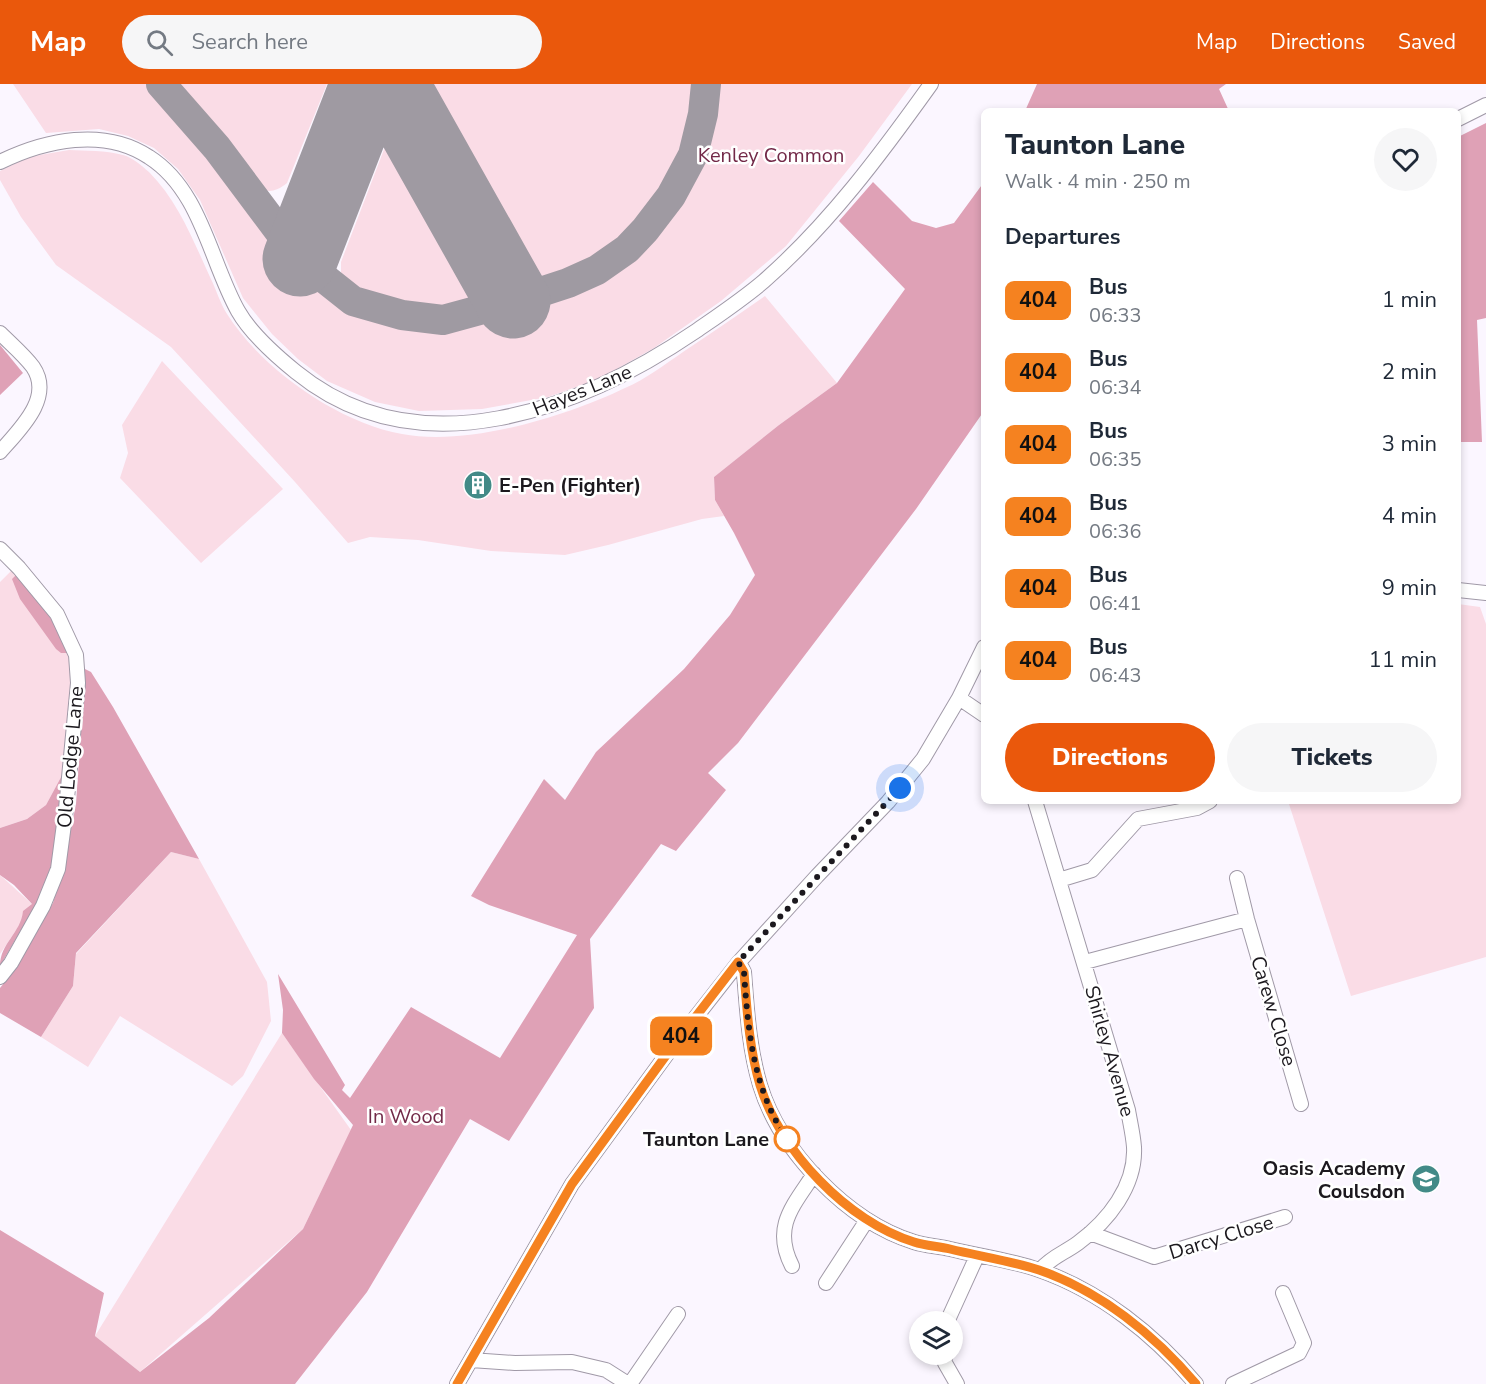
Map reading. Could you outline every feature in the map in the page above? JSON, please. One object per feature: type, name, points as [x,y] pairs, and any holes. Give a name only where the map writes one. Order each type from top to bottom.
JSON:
[{"type":"street","name":"Hayes Lane","points":[[0,162],[26,150],[67,140],[109,140],[150,157],[179,184],[239,312],[265,345],[298,374],[331,395],[369,414],[413,421],[454,424],[501,419],[546,408],[602,385],[652,360],[720,315],[763,281],[832,214],[931,84]]},
{"type":"street","points":[[1461,117],[1486,105]]},
{"type":"street","points":[[0,333],[33,367],[39,378],[40,393],[28,418],[0,452]]},
{"type":"street","name":"Old Lodge Lane","points":[[0,549],[57,614],[76,655],[78,683],[58,869],[43,906],[0,977]]},
{"type":"street","points":[[1461,590],[1486,593]]},
{"type":"street","points":[[457,1384],[572,1184],[738,962],[888,802],[923,759],[959,698],[981,653]]},
{"type":"street","points":[[959,698],[981,713]]},
{"type":"street","name":"Shirley Avenue","points":[[1036,804],[1128,1110],[1134,1148],[1131,1175],[1118,1204],[1090,1233],[1077,1244],[1052,1258],[1040,1270]]},
{"type":"street","points":[[1059,880],[1092,870],[1138,819],[1197,808],[1204,804]]},
{"type":"street","name":"Carew Close","points":[[1237,878],[1301,1104]]},
{"type":"street","points":[[1085,962],[1247,919]]},
{"type":"street","points":[[738,962],[744,972],[752,1055],[760,1085],[770,1110],[785,1137],[814,1174],[867,1220],[914,1242],[1040,1270],[1104,1302],[1161,1346],[1196,1384]]},
{"type":"street","points":[[792,1266],[784,1250],[783,1236],[790,1211],[814,1174]]},
{"type":"street","name":"Darcy Close","points":[[1090,1233],[1154,1257],[1285,1217]]},
{"type":"street","points":[[826,1283],[867,1220]]},
{"type":"street","points":[[952,1311],[977,1256]]},
{"type":"street","points":[[1233,1384],[1299,1353],[1304,1343],[1283,1293]]},
{"type":"street","points":[[471,1360],[515,1363],[572,1362],[606,1370],[629,1384],[678,1314]]},
{"type":"street","points":[[946,1365],[957,1384]]},
{"type":"green space","name":"Kenley Common","points":[[13,84],[150,84],[172,107],[220,175],[272,241],[305,276],[335,298],[357,310],[396,321],[445,327],[567,292],[590,282],[624,259],[664,218],[680,194],[702,140],[710,112],[714,84],[912,84],[859,156],[786,246],[721,301],[654,348],[599,379],[548,397],[482,409],[419,411],[375,402],[327,381],[298,359],[272,334],[243,298],[200,200],[178,169],[154,148],[128,136],[99,129],[46,133]]},
{"type":"green space","points":[[178,84],[327,84],[287,183],[276,190],[266,191],[247,178],[193,101]]},
{"type":"green space","points":[[409,84],[696,84],[696,100],[686,146],[668,183],[640,223],[606,253],[546,281],[444,310],[388,303],[349,287],[341,275],[341,262]]},
{"type":"green space","points":[[1037,84],[1226,84],[1219,89],[1228,108],[1026,108]]},
{"type":"green space","points":[[1486,123],[1486,318],[1477,320],[1482,442],[1461,442],[1461,136]]},
{"type":"green space","points":[[69,150],[102,151],[123,155],[149,172],[177,208],[225,310],[242,334],[260,354],[303,390],[352,418],[377,428],[428,437],[456,436],[486,433],[575,409],[648,376],[765,296],[837,383],[779,425],[714,477],[715,500],[724,516],[702,519],[565,555],[491,551],[418,540],[370,537],[348,543],[171,347],[56,265],[21,217],[0,180],[0,171],[28,157]]},
{"type":"green space","name":"In Wood","points":[[873,182],[912,221],[936,228],[954,223],[981,186],[981,415],[916,509],[738,743],[708,773],[726,790],[676,851],[661,844],[590,939],[594,1008],[509,1141],[470,1119],[367,1292],[295,1384],[0,1384],[0,1230],[104,1293],[95,1336],[140,1372],[209,1318],[303,1229],[353,1125],[314,1079],[282,1033],[283,1010],[278,974],[345,1085],[342,1090],[350,1098],[411,1007],[500,1058],[577,935],[489,905],[471,896],[544,779],[565,800],[596,752],[684,669],[730,615],[755,575],[715,500],[714,477],[779,425],[837,383],[905,289],[839,221]]},
{"type":"green space","points":[[0,345],[23,373],[0,395]]},
{"type":"green space","points":[[162,361],[283,489],[201,563],[120,478],[128,453],[122,425]]},
{"type":"green space","points":[[14,568],[69,653],[73,685],[67,766],[46,805],[27,819],[0,828],[0,582]]},
{"type":"green space","points":[[18,573],[51,615],[69,653],[61,653],[56,649],[20,599],[12,579]]},
{"type":"green space","points":[[1461,604],[1480,607],[1486,624],[1486,957],[1351,996],[1289,804],[1461,804]]},
{"type":"green space","points":[[83,668],[91,672],[113,707],[199,859],[171,852],[76,953],[73,986],[41,1037],[0,1013],[0,988],[53,903],[65,859],[76,804],[84,684]]},
{"type":"green space","points":[[67,766],[51,866],[39,899],[0,966],[3,951],[19,926],[23,911],[32,904],[14,885],[0,875],[0,828],[27,819],[46,805]]},
{"type":"green space","points":[[171,852],[199,859],[267,982],[271,1021],[243,1076],[232,1086],[120,1016],[88,1067],[41,1037],[73,986],[76,954]]},
{"type":"green space","points":[[0,875],[33,905],[0,954]]},
{"type":"green space","points":[[282,1033],[351,1130],[303,1229],[140,1372],[95,1336]]},
{"type":"taxiway","points":[[161,84],[217,148],[300,259],[353,301],[402,315],[443,320],[568,283],[597,270],[627,249],[671,196],[693,155],[703,114],[706,84]]},
{"type":"runway","points":[[300,259],[368,84]]},
{"type":"runway","points":[[391,84],[513,301]]},
{"type":"bus line","name":"404","points":[[457,1384],[572,1184],[738,962],[744,972],[752,1055],[770,1110],[785,1137],[805,1164],[831,1191],[867,1220],[914,1242],[1020,1264],[1040,1270],[1077,1287],[1104,1302],[1147,1334],[1196,1384]]},
{"type":"place","name":"E-Pen (Fighter)","points":[[478,485]]},
{"type":"place","name":"Taunton Lane","points":[[787,1139]]},
{"type":"place","name":"Oasis Academy Coulsdon","points":[[1426,1179]]},
{"type":"route","points":[[787,1139],[770,1110],[760,1085],[752,1055],[744,972],[738,962],[900,788]]}]
